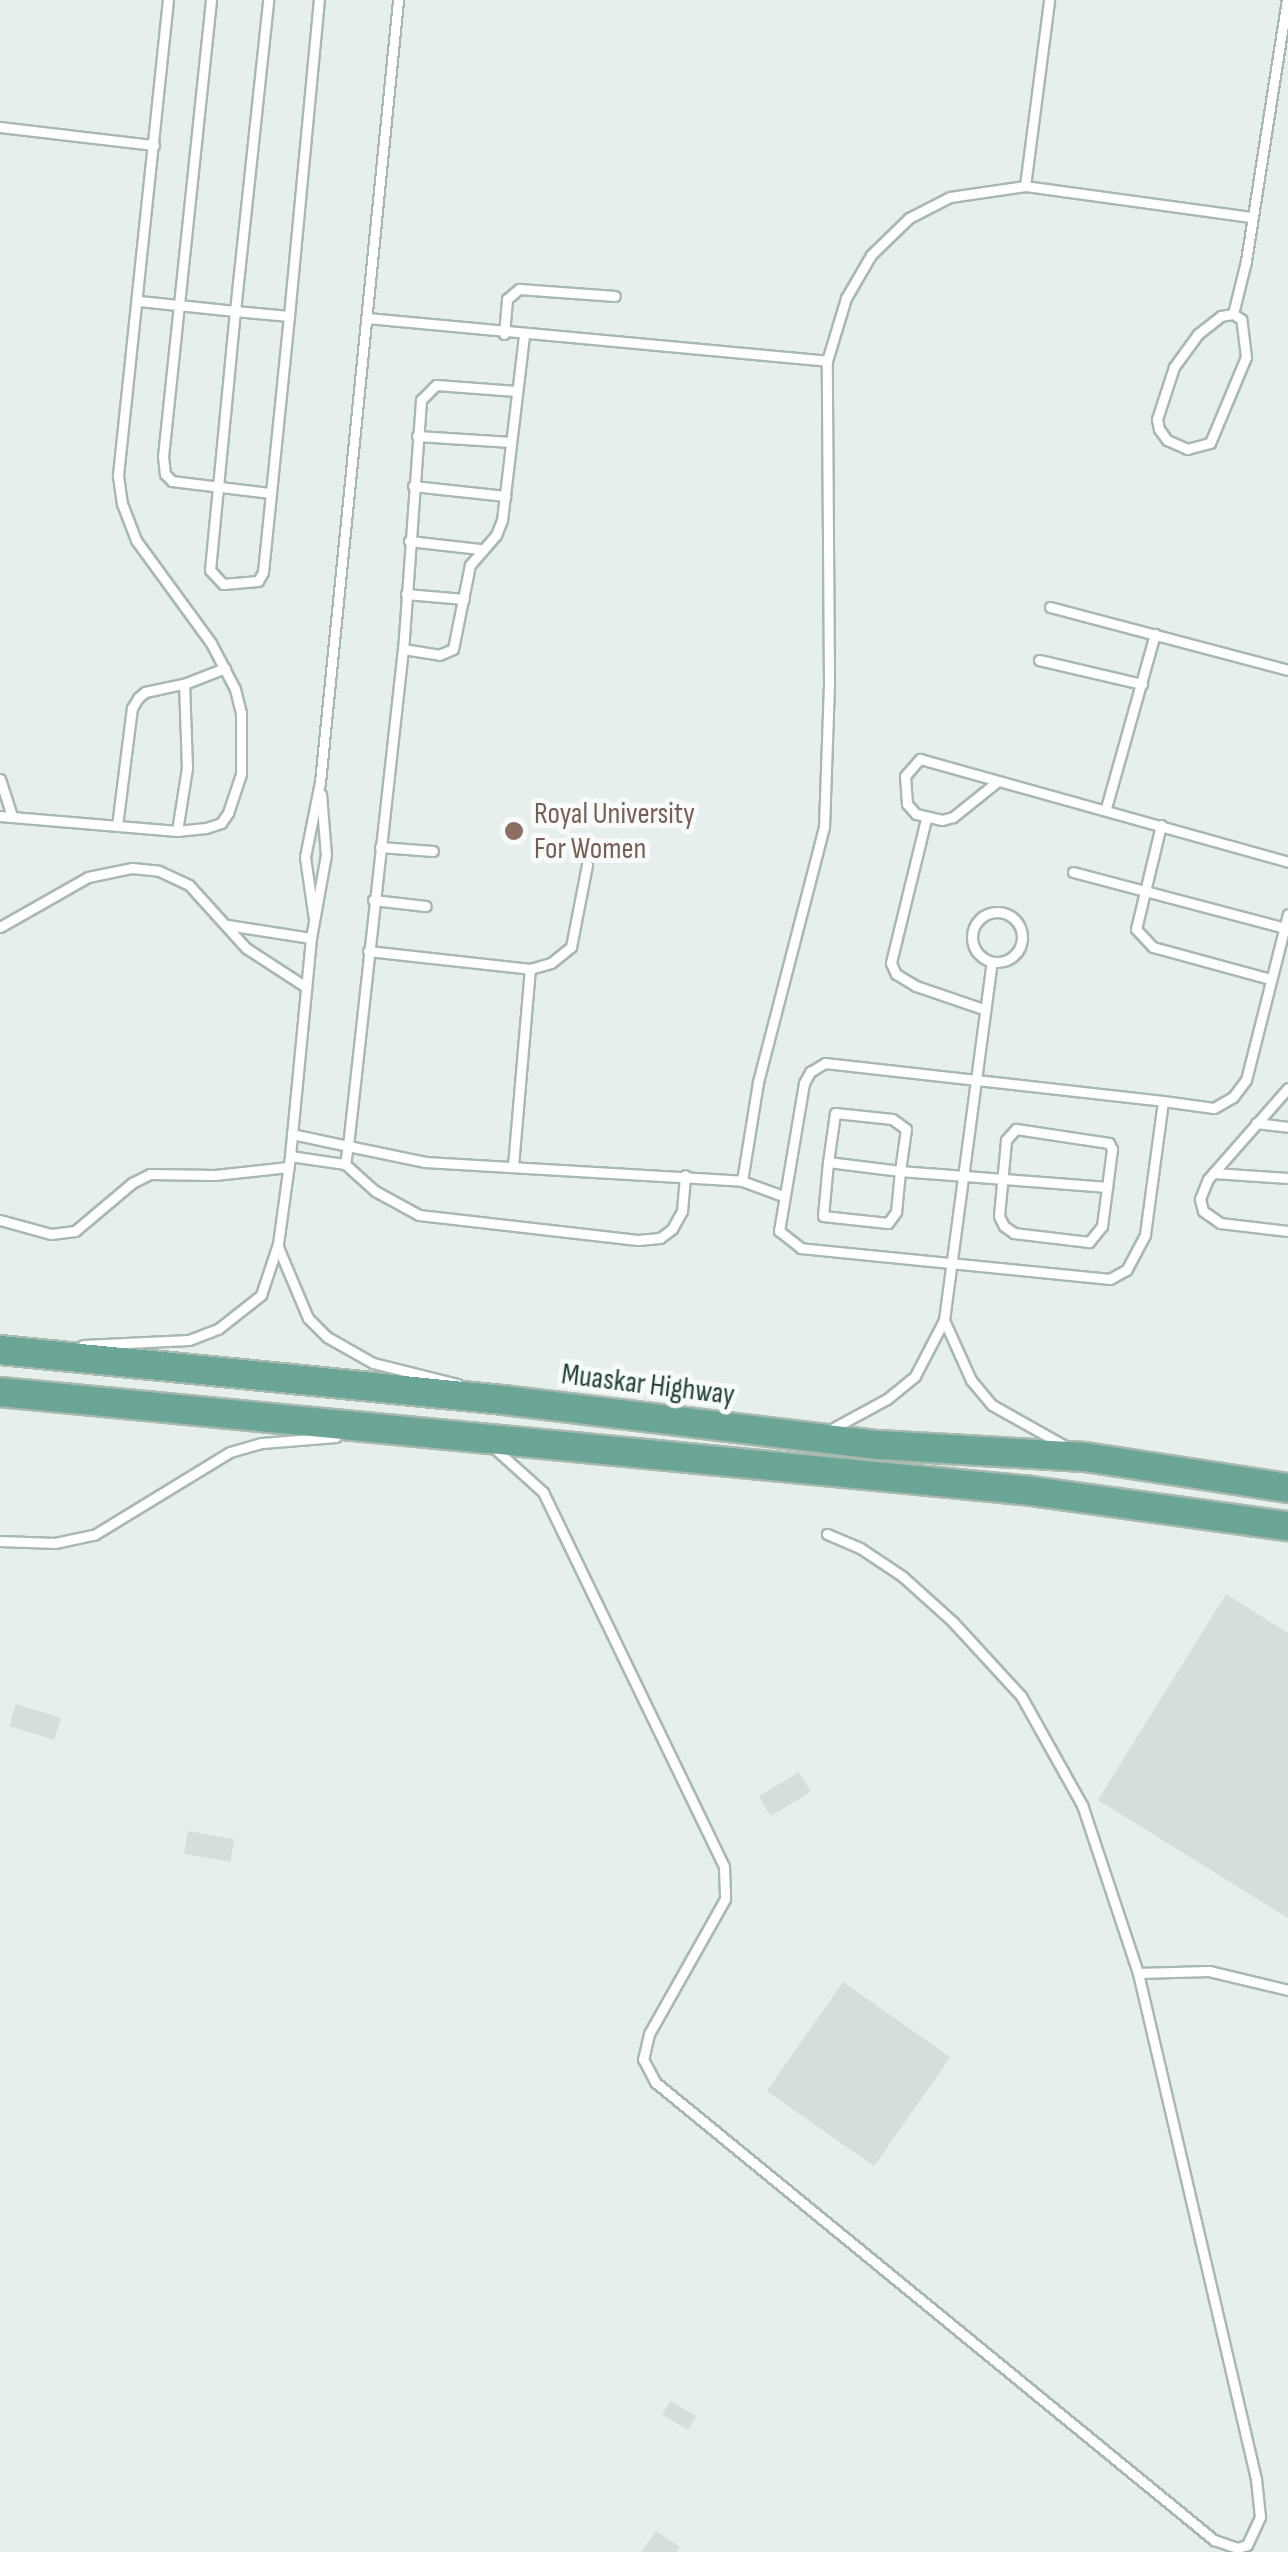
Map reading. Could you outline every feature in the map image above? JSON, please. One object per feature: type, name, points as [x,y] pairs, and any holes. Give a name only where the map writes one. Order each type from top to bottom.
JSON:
[{"type":"main road","name":"Muaskar Highway","points":[[0,1348],[504,1400],[816,1438],[1085,1457],[1288,1488]]},
{"type":"main road","points":[[0,1392],[1031,1491],[1282,1526]]},
{"type":"lane","points":[[0,816],[177,830],[220,822],[234,801],[241,774],[242,731],[235,689],[225,668],[136,540],[122,504],[120,426],[139,302],[168,0]]},
{"type":"lane","points":[[211,0],[182,305],[163,456],[165,474],[172,481],[270,493]]},
{"type":"lane","points":[[268,0],[210,570],[223,584],[258,581],[263,572],[319,0]]},
{"type":"lane","points":[[314,919],[305,858],[320,782],[398,0]]},
{"type":"lane","points":[[1233,314],[1286,0]]},
{"type":"lane","points":[[1026,186],[1049,1]]},
{"type":"lane","points":[[0,127],[154,145]]},
{"type":"lane","points":[[742,1180],[758,1082],[824,827],[829,683],[828,361],[854,284],[871,255],[909,218],[950,198],[1026,186],[1252,217]]},
{"type":"lane","points":[[504,334],[507,299],[520,289],[615,296]]},
{"type":"lane","points":[[139,302],[289,316]]},
{"type":"lane","points":[[1233,314],[1241,319],[1246,357],[1210,443],[1187,449],[1167,440],[1159,429],[1158,419],[1174,367],[1198,334],[1221,316],[1233,314]]},
{"type":"lane","points":[[367,318],[524,336],[828,361]]},
{"type":"lane","points":[[402,649],[438,655],[453,649],[470,565],[480,549],[496,536],[505,496],[524,336]]},
{"type":"lane","points":[[345,1164],[402,649],[421,400],[436,385],[516,391]]},
{"type":"lane","points":[[417,436],[511,442]]},
{"type":"lane","points":[[414,486],[505,496]]},
{"type":"lane","points":[[408,541],[480,549]]},
{"type":"lane","points":[[406,594],[464,600]]},
{"type":"lane","points":[[1050,606],[1288,670]]},
{"type":"lane","points":[[1106,808],[1155,634]]},
{"type":"lane","points":[[1040,660],[1142,684]]},
{"type":"lane","points":[[117,826],[132,708],[144,692],[184,684],[225,668]]},
{"type":"lane","points":[[177,830],[188,768],[184,684]]},
{"type":"lane","points":[[998,781],[954,816],[926,819],[907,804],[905,776],[920,758],[1288,862]]},
{"type":"lane","points":[[0,778],[12,817]]},
{"type":"lane","points":[[0,1348],[190,1340],[218,1329],[261,1295],[278,1244],[290,1162],[311,938],[326,855],[320,782]]},
{"type":"lane","points":[[926,819],[892,963],[896,974],[916,986],[983,1008]]},
{"type":"lane","points":[[1161,825],[1136,930],[1144,940],[1270,979]]},
{"type":"lane","points":[[380,847],[433,852]]},
{"type":"lane","points":[[368,951],[530,969],[551,964],[571,947],[587,865]]},
{"type":"lane","points":[[0,910],[2,927],[88,877],[132,868],[160,872],[189,885],[246,948],[306,986]]},
{"type":"lane","points":[[1073,872],[1285,928]]},
{"type":"lane","points":[[373,900],[426,906]]},
{"type":"lane","points":[[1002,911],[1016,919],[1023,934],[1020,950],[1008,960],[992,962],[977,954],[970,940],[973,924],[986,913],[1002,911]]},
{"type":"lane","points":[[1163,1100],[1146,1235],[1126,1270],[1110,1279],[801,1248],[779,1230],[804,1083],[810,1072],[825,1063],[1163,1100],[1214,1108],[1233,1097],[1246,1080],[1288,914]]},
{"type":"lane","points":[[224,925],[311,938]]},
{"type":"lane","points":[[816,1438],[887,1399],[915,1376],[944,1320],[992,962]]},
{"type":"lane","points":[[512,1166],[530,969]]},
{"type":"lane","points":[[1288,1088],[1213,1173],[1200,1199],[1203,1211],[1220,1224],[1288,1231]]},
{"type":"lane","points":[[839,1112],[900,1122],[906,1129],[900,1170],[896,1212],[888,1224],[823,1216],[832,1118],[839,1112]]},
{"type":"lane","points":[[1256,1123],[1288,1127]]},
{"type":"lane","points":[[1016,1129],[1102,1138],[1112,1149],[1102,1226],[1088,1242],[1014,1233],[1004,1226],[1000,1216],[1002,1179],[1006,1140],[1016,1129]]},
{"type":"lane","points":[[292,1134],[426,1162],[742,1180],[783,1196]]},
{"type":"lane","points":[[0,1220],[51,1234],[75,1231],[132,1183],[150,1174],[215,1175],[290,1162],[345,1164],[375,1191],[418,1215],[638,1240],[660,1238],[672,1229],[682,1211],[684,1175]]},
{"type":"lane","points":[[828,1162],[1107,1186]]},
{"type":"lane","points":[[1213,1173],[1288,1178]]},
{"type":"lane","points":[[278,1244],[308,1318],[336,1344],[373,1362],[504,1400]]},
{"type":"lane","points":[[944,1320],[971,1380],[992,1405],[1085,1457]]},
{"type":"lane","points":[[0,1541],[55,1542],[94,1535],[246,1446],[421,1432]]},
{"type":"lane","points":[[480,1438],[524,1470],[543,1492],[724,1866],[725,1899],[649,2034],[642,2059],[655,2082],[1214,2540],[1248,2548],[1260,2517],[1256,2479],[1138,1973],[1082,1805],[1020,1696],[952,1621],[902,1576],[860,1548],[826,1534]]},
{"type":"lane","points":[[1138,1973],[1209,1971],[1288,1990]]},
{"type":"shaded area","points":[[1226,1594],[1288,1633],[1288,1918],[1098,1800]]},
{"type":"shaded area","points":[[16,1704],[61,1718],[54,1740],[9,1726]]},
{"type":"shaded area","points":[[799,1772],[811,1792],[771,1816],[759,1796]]},
{"type":"shaded area","points":[[188,1831],[234,1839],[230,1862],[184,1854]]},
{"type":"shaded area","points":[[843,1982],[950,2057],[874,2166],[767,2091]]},
{"type":"shaded area","points":[[670,2401],[696,2416],[688,2430],[662,2415]]},
{"type":"shaded area","points":[[656,2531],[680,2547],[677,2552],[641,2552]]},
{"type":"place","name":"Royal University For Women","points":[[514,831]]}]
